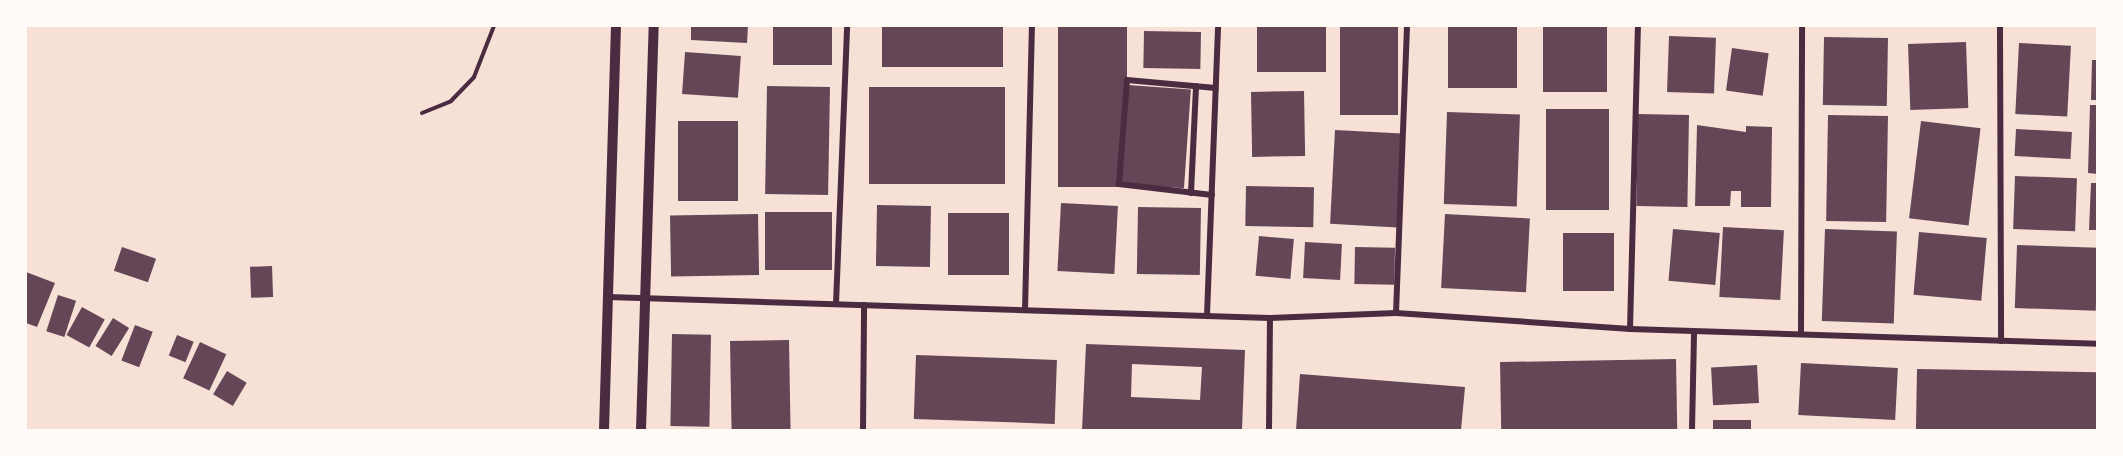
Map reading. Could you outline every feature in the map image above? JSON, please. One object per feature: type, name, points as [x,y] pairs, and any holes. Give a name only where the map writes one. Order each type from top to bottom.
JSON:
[{"type":"street","points":[[604,430],[616,26]]},
{"type":"street","points":[[641,430],[654,26]]},
{"type":"street","points":[[836,304],[847,26]]},
{"type":"street","points":[[1025,310],[1032,26]]},
{"type":"street","points":[[1208,315],[1218,26]]},
{"type":"street","points":[[1396,313],[1407,26]]},
{"type":"street","points":[[1630,329],[1638,26]]},
{"type":"street","points":[[1801,334],[1802,26]]},
{"type":"street","points":[[2000,26],[2001,340]]},
{"type":"street","points":[[1212,195],[1119,184],[1127,80],[1216,88]]},
{"type":"street","points":[[1191,193],[1196,86]]},
{"type":"street","points":[[608,297],[1270,318],[1396,313],[1630,329],[2097,344]]},
{"type":"street","points":[[863,430],[864,305]]},
{"type":"street","points":[[1269,430],[1270,318]]},
{"type":"street","points":[[1692,430],[1694,331]]},
{"type":"path","points":[[422,113],[451,101],[474,77],[494,26]]},
{"type":"building","points":[[691,26],[748,26],[747,43],[691,40]]},
{"type":"building","points":[[773,26],[832,26],[832,65],[773,65]]},
{"type":"building","points":[[882,26],[1003,26],[1003,67],[882,67]]},
{"type":"building","points":[[1058,26],[1127,26],[1127,187],[1058,187]]},
{"type":"building","points":[[1257,26],[1326,26],[1326,72],[1257,72]]},
{"type":"building","points":[[1340,26],[1398,26],[1398,115],[1340,115]]},
{"type":"building","points":[[1448,26],[1517,26],[1517,88],[1448,88]]},
{"type":"building","points":[[1543,26],[1607,26],[1607,92],[1543,92]]},
{"type":"building","points":[[1144,31],[1201,32],[1200,69],[1143,68]]},
{"type":"building","points":[[1669,36],[1716,38],[1714,94],[1667,92]]},
{"type":"building","points":[[1824,37],[1888,38],[1887,106],[1823,105]]},
{"type":"building","points":[[1966,42],[1968,108],[1910,110],[1908,44]]},
{"type":"building","points":[[2019,43],[2071,46],[2067,117],[2015,114]]},
{"type":"building","points":[[1732,48],[1769,53],[1763,96],[1726,91]]},
{"type":"building","points":[[685,52],[741,56],[738,98],[682,94]]},
{"type":"building","points":[[2092,60],[2098,60],[2098,100],[2091,100]]},
{"type":"building","points":[[1128,85],[1191,89],[1184,188],[1121,184]]},
{"type":"building","points":[[767,86],[830,87],[828,195],[765,194]]},
{"type":"building","points":[[869,87],[1005,87],[1005,184],[869,184]]},
{"type":"building","points":[[1304,91],[1305,156],[1252,157],[1251,92]]},
{"type":"building","points":[[2090,105],[2098,105],[2098,174],[2088,173]]},
{"type":"building","points":[[1546,109],[1609,109],[1609,210],[1546,210]]},
{"type":"building","points":[[1447,112],[1520,115],[1517,206],[1444,204]]},
{"type":"building","points":[[1638,114],[1689,115],[1687,207],[1636,206]]},
{"type":"building","points":[[1828,115],[1888,116],[1886,222],[1826,221]]},
{"type":"building","points":[[678,121],[738,121],[738,201],[678,201]]},
{"type":"building","points":[[1921,121],[1981,128],[1969,226],[1909,218]]},
{"type":"building","points":[[1697,125],[1746,132],[1746,126],[1772,127],[1771,207],[1741,207],[1741,191],[1731,191],[1730,206],[1695,206]]},
{"type":"building","points":[[2016,129],[2072,132],[2071,159],[2015,156]]},
{"type":"building","points":[[1335,130],[1402,134],[1397,227],[1330,224]]},
{"type":"building","points":[[2015,176],[2077,178],[2075,231],[2013,229]]},
{"type":"building","points":[[2091,183],[2098,183],[2098,230],[2089,230]]},
{"type":"building","points":[[1246,186],[1314,187],[1313,227],[1245,226]]},
{"type":"building","points":[[1061,203],[1118,206],[1114,274],[1057,271]]},
{"type":"building","points":[[877,205],[931,206],[930,267],[876,266]]},
{"type":"building","points":[[1138,207],[1201,208],[1200,275],[1137,274]]},
{"type":"building","points":[[765,212],[832,212],[832,270],[765,270]]},
{"type":"building","points":[[948,213],[1009,213],[1009,275],[948,275]]},
{"type":"building","points":[[758,214],[759,275],[671,277],[670,216]]},
{"type":"building","points":[[1445,214],[1530,218],[1526,292],[1441,288]]},
{"type":"building","points":[[1723,227],[1784,230],[1780,300],[1719,297]]},
{"type":"building","points":[[1673,229],[1720,233],[1715,285],[1668,281]]},
{"type":"building","points":[[1825,229],[1897,232],[1894,323],[1822,321]]},
{"type":"building","points":[[1919,232],[1987,238],[1981,301],[1914,295]]},
{"type":"building","points":[[1563,233],[1614,233],[1614,291],[1563,291]]},
{"type":"building","points":[[1259,236],[1294,239],[1290,279],[1256,276]]},
{"type":"building","points":[[1305,242],[1342,244],[1340,280],[1303,278]]},
{"type":"building","points":[[2017,245],[2098,248],[2096,311],[2015,308]]},
{"type":"building","points":[[122,247],[156,259],[148,282],[114,271]]},
{"type":"building","points":[[1355,247],[1395,248],[1394,285],[1354,284]]},
{"type":"building","points":[[272,266],[273,297],[251,298],[250,267]]},
{"type":"building","points":[[26,272],[55,283],[37,327],[26,323]]},
{"type":"building","points":[[58,295],[76,301],[64,337],[46,331]]},
{"type":"building","points":[[82,307],[105,320],[89,348],[66,335]]},
{"type":"building","points":[[113,318],[129,328],[112,356],[96,346]]},
{"type":"building","points":[[135,325],[153,332],[139,367],[121,360]]},
{"type":"building","points":[[672,334],[711,335],[709,427],[670,426]]},
{"type":"building","points":[[177,335],[194,342],[185,362],[169,355]]},
{"type":"building","points":[[789,340],[791,430],[732,430],[730,341]]},
{"type":"building","points":[[200,342],[226,354],[209,391],[183,378]]},
{"type":"building","points":[[1086,344],[1245,350],[1242,430],[1082,430]],"holes":[[[1132,364],[1202,367],[1200,400],[1131,397]]]},
{"type":"building","points":[[916,355],[1057,360],[1055,424],[914,419]]},
{"type":"building","points":[[1676,359],[1677,430],[1501,430],[1500,362]]},
{"type":"building","points":[[1801,363],[1898,368],[1895,420],[1798,415]]},
{"type":"building","points":[[1757,365],[1759,403],[1713,405],[1711,367]]},
{"type":"building","points":[[1917,369],[2098,372],[2097,430],[1916,430]]},
{"type":"building","points":[[227,371],[247,383],[233,406],[213,394]]},
{"type":"building","points":[[1300,374],[1465,387],[1461,430],[1296,430]]},
{"type":"building","points":[[1713,420],[1751,420],[1751,430],[1713,430]]}]
